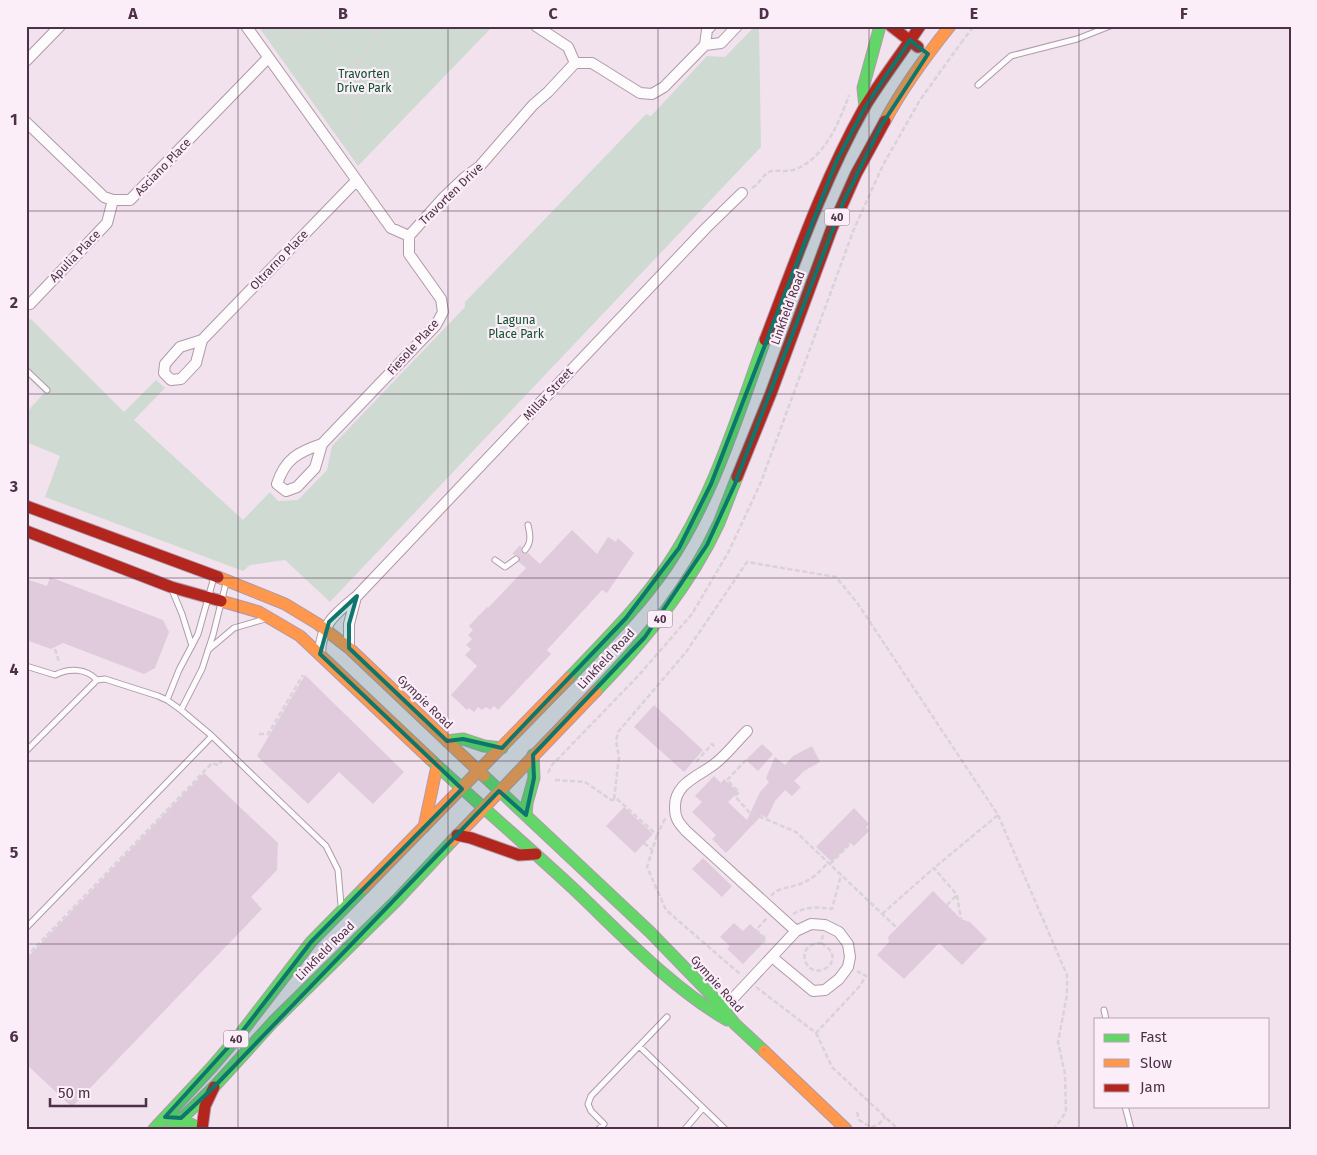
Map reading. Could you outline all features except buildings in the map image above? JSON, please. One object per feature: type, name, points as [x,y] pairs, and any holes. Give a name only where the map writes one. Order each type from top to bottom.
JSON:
[{"type":"main road","name":"40","points":[[865,108],[863,88],[880,26]]},
{"type":"main road","points":[[891,26],[928,54]]},
{"type":"main road","name":"Linkfield Road","points":[[154,1129],[235,1040],[300,955],[502,748],[639,603],[666,567],[687,533],[711,484],[836,162],[865,108],[910,40],[926,31],[950,26]]},
{"type":"main road","name":"Linkfield Road","points":[[171,1129],[214,1087],[273,1022],[396,900],[612,674],[645,637],[683,586],[707,545],[735,484],[843,202],[881,126],[928,54],[926,31]]},
{"type":"main road","name":"Gympie Road","points":[[26,506],[227,580],[294,608],[325,628],[349,648],[650,932],[717,1001],[735,1024],[846,1129]]},
{"type":"main road","name":"Gympie Road","points":[[26,530],[171,587],[247,607],[300,636],[437,766],[536,854],[682,989],[705,1007],[735,1024]]},
{"type":"main road","points":[[447,741],[463,739],[484,746],[502,748]]},
{"type":"main road","points":[[526,815],[527,803],[534,778],[534,755]]},
{"type":"main road","points":[[424,827],[437,766]]},
{"type":"main road","points":[[457,835],[519,855],[536,854]]},
{"type":"main road","points":[[165,1117],[181,1118],[200,1129],[206,1106],[214,1087]]},
{"type":"street","points":[[26,61],[60,26]]},
{"type":"street","name":"Travorten Drive","points":[[246,26],[391,228],[408,236],[444,197],[480,166],[532,105],[548,92],[575,63]]},
{"type":"street","points":[[536,26],[568,47],[575,63],[592,63],[640,93],[652,94],[664,87],[705,45],[707,30],[711,26]]},
{"type":"street","points":[[705,45],[722,43],[737,26]]},
{"type":"street","name":"Asciano Place","points":[[113,200],[130,200],[265,54]]},
{"type":"street","points":[[26,122],[104,197],[113,200]]},
{"type":"street","name":"Oltrarno Place","points":[[202,340],[356,181]]},
{"type":"street","name":"Millar Street","points":[[320,654],[321,640],[325,628],[333,616],[357,596],[706,228],[742,193]]},
{"type":"street","name":"Apulia Place","points":[[26,305],[30,304],[107,222],[113,200]]},
{"type":"street","name":"Fiesole Place","points":[[322,444],[315,468],[296,487],[286,491],[276,484],[281,471],[300,452],[322,444],[436,325],[443,312],[441,299],[409,254],[408,236]]},
{"type":"street","name":"Millar Street","points":[[349,648],[349,624],[357,596]]},
{"type":"street","points":[[747,731],[709,769],[688,781],[679,790],[675,802],[678,822],[796,931]]},
{"type":"street","points":[[723,1009],[796,931],[811,924],[825,925],[839,932],[848,944],[850,957],[848,968],[839,979],[825,990],[813,991],[772,957]]},
{"type":"lane","points":[[978,85],[1011,56],[1043,46],[1077,39],[1110,26]]},
{"type":"lane","points":[[26,370],[47,390]]},
{"type":"lane","points":[[525,550],[529,545],[528,525]]},
{"type":"lane","points":[[495,560],[505,567],[516,559]]},
{"type":"lane","points":[[167,700],[179,670],[198,634],[214,575]]},
{"type":"lane","points":[[181,710],[202,668],[227,580]]},
{"type":"lane","points":[[171,587],[192,646]]},
{"type":"lane","points":[[208,650],[234,628],[270,618]]},
{"type":"lane","points":[[26,666],[55,675],[80,670],[91,674],[97,680]]},
{"type":"lane","points":[[26,751],[97,680],[105,679],[167,700],[212,736],[326,846],[338,870],[342,911]]},
{"type":"lane","points":[[26,928],[212,736]]},
{"type":"lane","points":[[1104,1010],[1106,1018]]},
{"type":"lane","points":[[609,1129],[591,1111],[588,1104],[591,1096],[667,1016]]},
{"type":"lane","points":[[639,1046],[725,1129]]},
{"type":"lane","points":[[685,1129],[703,1108]]},
{"type":"lane","points":[[1126,1108],[1131,1129]]},
{"type":"lane","points":[[599,1129],[604,1124]]},
{"type":"path","points":[[265,54],[281,39],[297,36],[318,26],[326,40],[334,47],[354,58],[360,66]]},
{"type":"path","points":[[367,26],[378,34]]},
{"type":"path","points":[[332,144],[345,134],[357,118],[356,82],[360,66],[365,52],[386,26]]},
{"type":"path","points":[[956,40],[960,43],[974,26]]},
{"type":"path","points":[[742,193],[756,186],[768,173],[788,172],[798,168],[820,152],[844,108],[851,89]]},
{"type":"path","points":[[614,800],[619,757],[616,741],[618,732],[686,652],[748,562],[836,577],[858,604],[998,815],[1067,975],[1067,995],[1058,1042],[1065,1074],[1066,1112],[1054,1129]]},
{"type":"path","points":[[55,649],[59,662]]},
{"type":"path","points":[[260,734],[268,734],[303,675]]},
{"type":"path","points":[[692,766],[712,744],[724,755]]},
{"type":"path","points":[[746,760],[727,780],[739,792],[736,796],[749,812],[796,832],[897,928]]},
{"type":"path","points":[[26,957],[212,763],[218,765],[222,761]]},
{"type":"path","points":[[555,780],[585,782],[611,800],[616,799],[657,835]]},
{"type":"path","points":[[668,813],[657,835],[647,866],[666,910],[749,982],[816,1033],[832,1067],[898,1129]]},
{"type":"path","points":[[882,914],[998,815]]},
{"type":"path","points":[[644,843],[652,850]]},
{"type":"path","points":[[751,954],[766,939],[756,930],[770,915],[772,905],[767,900],[774,892],[812,879],[851,844]]},
{"type":"path","points":[[934,868],[958,895],[961,919]]},
{"type":"path","points":[[788,919],[805,908],[832,909],[841,875]]},
{"type":"path","points":[[947,905],[958,895]]},
{"type":"path","points":[[821,942],[825,925]]},
{"type":"path","points":[[821,942],[829,947],[833,954],[832,961],[828,967],[820,971],[808,966],[805,959],[806,950],[812,943],[821,942]]},
{"type":"path","points":[[816,1033],[860,987],[866,976],[861,974]]},
{"type":"path","points":[[857,1112],[859,1120],[871,1127],[878,1125],[885,1117]]},
{"type":"highlighted area","points":[[910,40],[928,54],[881,126],[843,203],[735,484],[707,545],[645,637],[533,755],[534,778],[526,815],[499,791],[214,1087],[181,1118],[165,1117],[241,1033],[311,942],[462,789],[320,654],[329,622],[357,596],[349,624],[349,648],[447,741],[463,739],[502,748],[626,618],[679,548],[711,484],[836,162],[865,107]]},
{"type":"green space","name":"Travorten Drive Park","points":[[258,26],[493,26],[358,166]]},
{"type":"green space","name":"Laguna Place Park","points":[[755,26],[759,26],[761,147],[330,602],[285,560],[250,565],[243,571],[45,497],[60,456],[26,442],[26,413],[44,393],[26,376],[26,321],[31,319],[124,412],[156,380],[165,388],[134,420],[243,520],[270,492],[278,501],[298,500],[327,470],[332,446],[465,307],[465,302],[646,114],[651,116],[707,56],[725,57]]},
{"type":"traffic: fast","points":[[865,107],[863,88],[880,26]]},
{"type":"traffic: fast","points":[[569,678],[645,596],[683,540],[698,513],[723,456],[765,340]]},
{"type":"traffic: fast","points":[[596,691],[631,653],[680,591],[719,523],[737,477]]},
{"type":"traffic: fast","points":[[447,741],[463,739],[484,746],[502,748]]},
{"type":"traffic: fast","points":[[526,815],[527,803],[534,778],[533,755]]},
{"type":"traffic: fast","points":[[430,759],[559,875],[667,977],[706,1007],[727,1020]]},
{"type":"traffic: fast","points":[[484,776],[650,932],[717,1001],[735,1024],[764,1051]]},
{"type":"traffic: fast","points":[[171,1129],[214,1087],[273,1022],[397,900],[452,841]]},
{"type":"traffic: fast","points":[[154,1129],[241,1033],[311,942],[364,888]]},
{"type":"traffic: fast","points":[[165,1117],[181,1118],[199,1129]]},
{"type":"traffic: slow","points":[[885,121],[915,72],[950,26]]},
{"type":"traffic: slow","points":[[218,577],[285,604],[318,624],[349,648],[484,776]]},
{"type":"traffic: slow","points":[[221,601],[259,612],[300,636],[430,759]]},
{"type":"traffic: slow","points":[[364,888],[569,678]]},
{"type":"traffic: slow","points":[[452,841],[596,691]]},
{"type":"traffic: slow","points":[[424,827],[437,766]]},
{"type":"traffic: slow","points":[[764,1051],[846,1129]]},
{"type":"traffic: jam","points":[[891,26],[918,47]]},
{"type":"traffic: jam","points":[[765,340],[810,222],[835,164],[864,108],[920,26]]},
{"type":"traffic: jam","points":[[737,477],[771,393],[832,228],[856,174],[885,121]]},
{"type":"traffic: jam","points":[[26,506],[218,577]]},
{"type":"traffic: jam","points":[[26,531],[171,587],[221,601]]},
{"type":"traffic: jam","points":[[457,835],[519,855],[536,854]]},
{"type":"traffic: jam","points":[[202,1129],[205,1106],[214,1087]]}]
